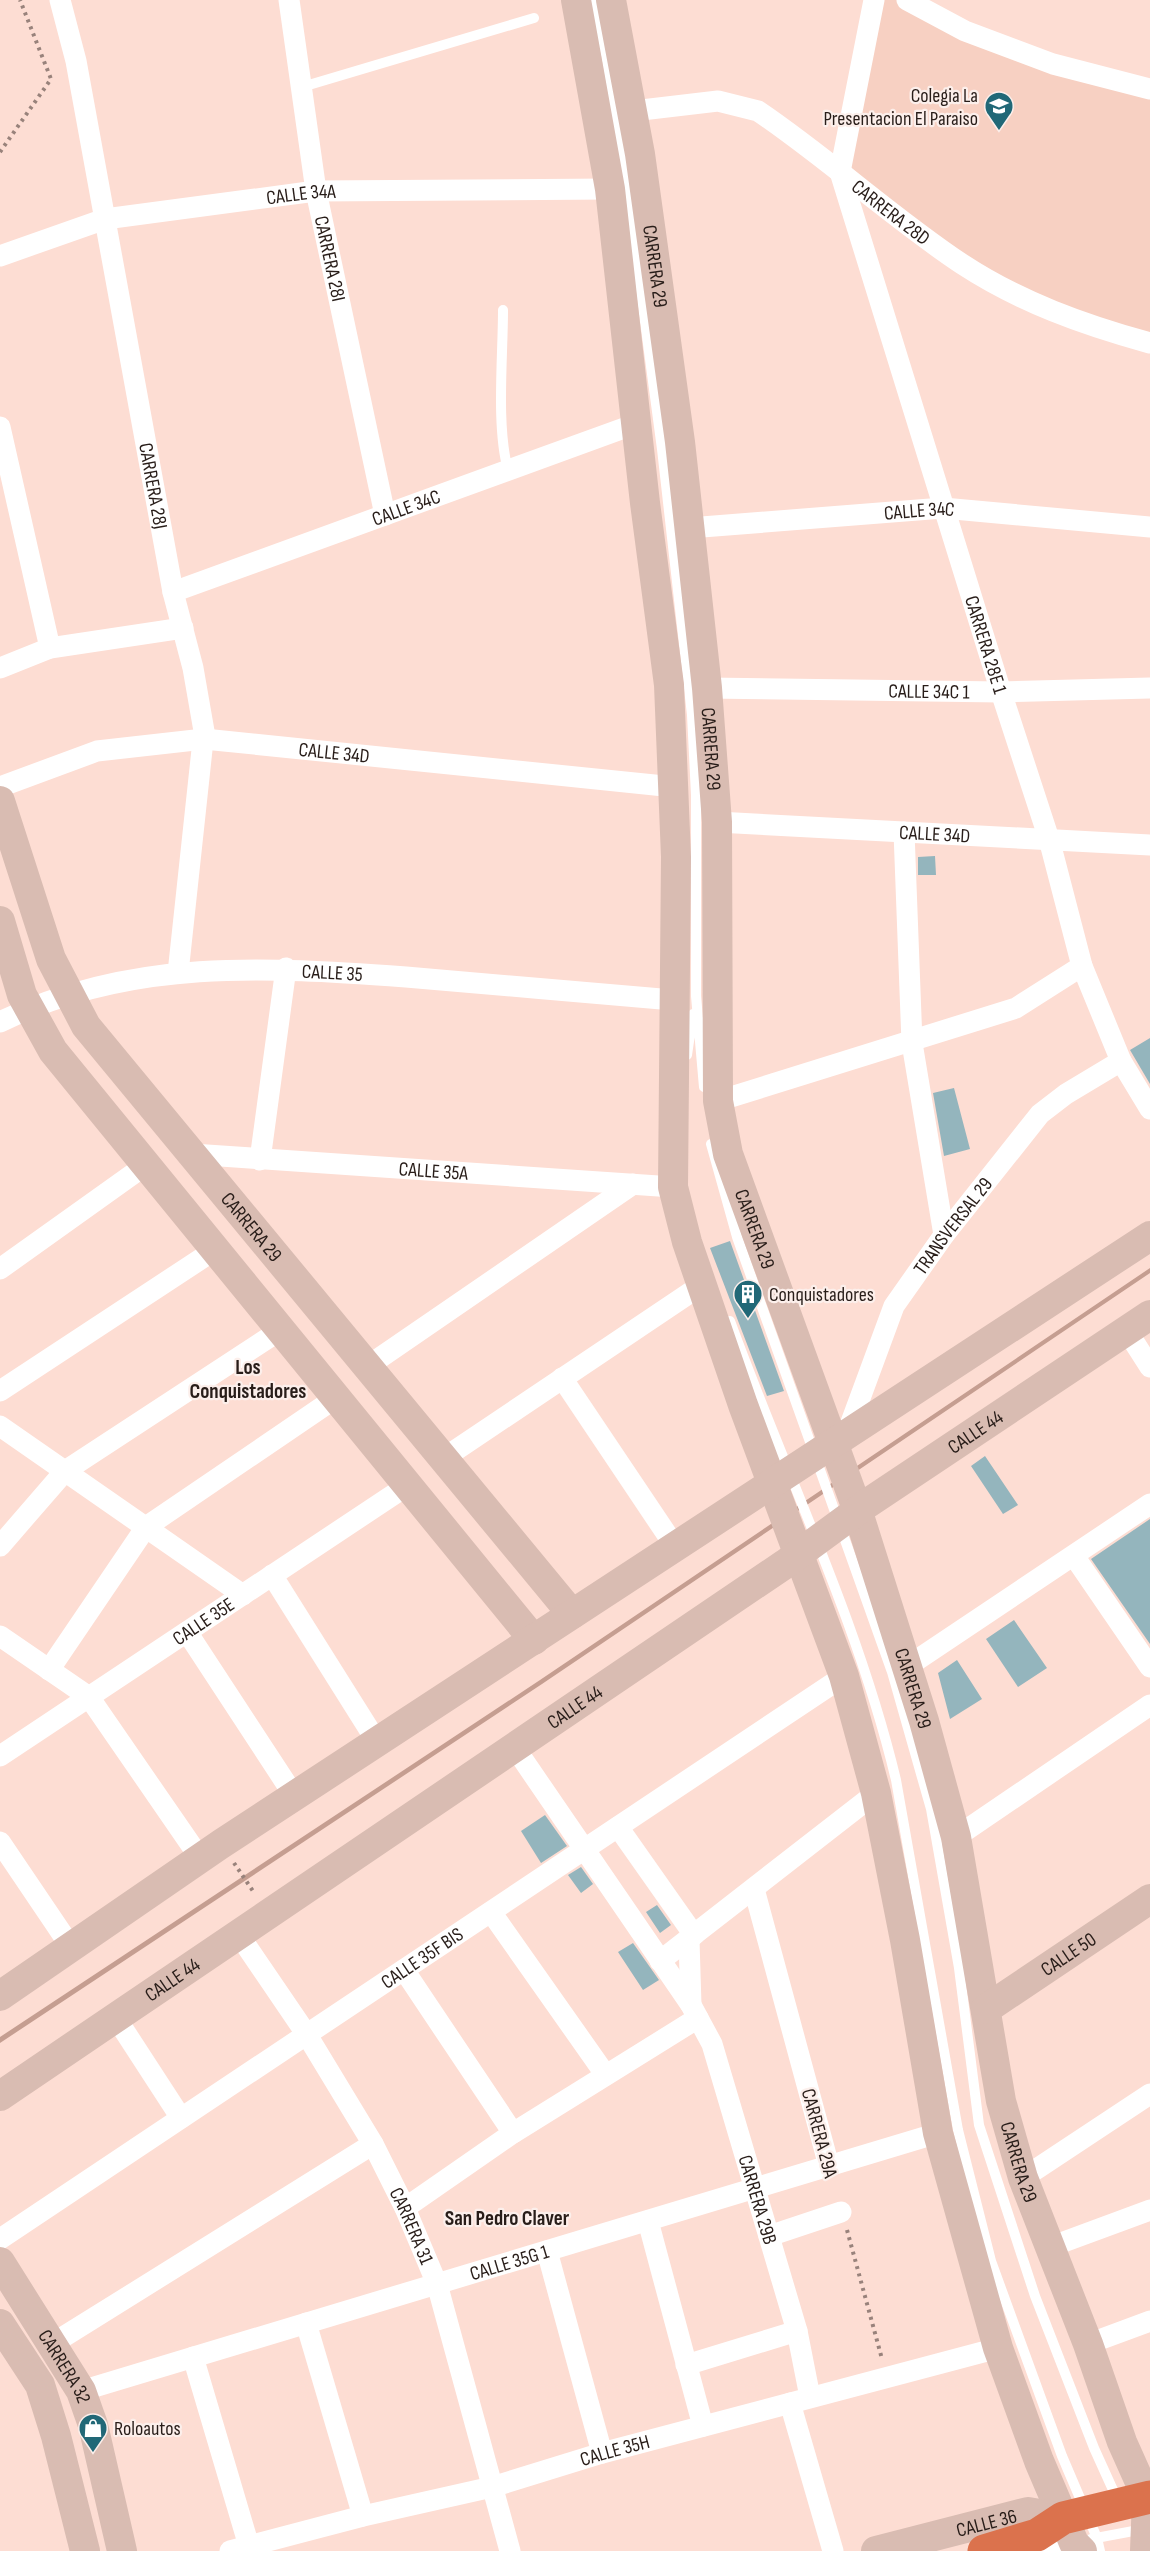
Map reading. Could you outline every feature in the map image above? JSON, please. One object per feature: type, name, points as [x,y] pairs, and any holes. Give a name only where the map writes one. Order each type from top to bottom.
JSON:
[{"type":"highway","points":[[984,2551],[1037,2535],[1084,2536],[1140,2517]]},
{"type":"main road","name":"CARRERA 29","points":[[576,0],[610,189],[638,423],[645,503],[669,685],[684,998],[684,1191],[687,1242],[781,1480],[826,1528],[908,1666],[956,1837],[1001,2101],[1023,2178],[1088,2344],[1122,2442],[1140,2517]]},
{"type":"main road","name":"CARRERA 29","points":[[611,0],[633,111],[680,442],[707,688],[717,822],[711,1097],[728,1154],[830,1450],[826,1528],[844,1676],[876,1793],[905,1940],[938,2133],[998,2348],[1084,2536]]},
{"type":"main road","name":"CARRERA 29","points":[[0,801],[51,959],[86,1026],[572,1614]]},
{"type":"main road","points":[[0,921],[28,1009],[53,1051],[534,1640]]},
{"type":"main road","points":[[15,973],[19,980],[35,985],[49,976],[51,959]]},
{"type":"main road","points":[[53,1051],[52,1035],[63,1023],[71,1021],[86,1026]]},
{"type":"main road","points":[[0,1996],[200,1858],[534,1640],[674,1545],[830,1450],[1150,1236]]},
{"type":"main road","name":"CALLE 44","points":[[0,2096],[515,1748],[826,1528],[1138,1323]]},
{"type":"main road","points":[[505,1604],[514,1605],[530,1600],[540,1587],[542,1578]]},
{"type":"main road","name":"CALLE 50","points":[[986,2008],[1150,1899]]},
{"type":"main road","name":"CARRERA 32","points":[[0,2262],[81,2391],[93,2425],[122,2551]]},
{"type":"main road","name":"CARRERA 32","points":[[0,2324],[40,2385],[56,2436],[85,2551]]},
{"type":"main road","name":"CALLE 36","points":[[876,2551],[1028,2512],[1084,2536]]},
{"type":"street","name":"CARRERA 28J","points":[[60,0],[76,61],[173,592],[193,668],[204,739],[178,973]]},
{"type":"street","name":"CARRERA 28I","points":[[289,0],[316,191],[385,515]]},
{"type":"street","points":[[840,172],[874,0]]},
{"type":"street","points":[[907,0],[965,31],[1053,64],[1150,89]]},
{"type":"street","name":"CARRERA 28D","points":[[633,111],[718,101],[747,107],[778,125],[963,264],[1086,326],[1150,343]]},
{"type":"street","name":"CARRERA 28E 1","points":[[840,172],[943,508],[1049,839],[1082,966],[1120,1060],[1146,1095]]},
{"type":"street","name":"CALLE 34A","points":[[0,256],[105,219],[316,191],[610,189]]},
{"type":"street","name":"CALLE 34C","points":[[173,592],[638,423]]},
{"type":"street","points":[[0,427],[5,462],[50,648]]},
{"type":"street","name":"CALLE 34C","points":[[689,528],[943,508],[1150,527]]},
{"type":"street","points":[[0,668],[50,648],[183,628]]},
{"type":"street","name":"CALLE 34C 1","points":[[707,688],[1001,692],[1150,688]]},
{"type":"street","name":"CALLE 34D","points":[[0,787],[97,751],[204,739],[674,787]]},
{"type":"street","name":"CALLE 34D","points":[[717,822],[1150,845]]},
{"type":"street","points":[[904,832],[912,1043],[944,1235]]},
{"type":"street","points":[[711,1097],[912,1043],[1016,1008],[1082,966]]},
{"type":"street","name":"CALLE 35","points":[[0,1022],[69,994],[104,984],[178,973],[286,968],[684,998]]},
{"type":"street","points":[[260,1160],[286,968]]},
{"type":"street","name":"TRANSVERSAL 29","points":[[830,1450],[894,1306],[944,1235],[1040,1114],[1066,1094],[1120,1060]]},
{"type":"street","name":"CALLE 35A","points":[[192,1154],[633,1184],[684,1191]]},
{"type":"street","points":[[0,1269],[147,1164]]},
{"type":"street","points":[[368,1366],[633,1184]]},
{"type":"street","points":[[0,1391],[216,1249]]},
{"type":"street","points":[[444,1458],[703,1284]]},
{"type":"street","points":[[1138,1323],[1150,1367]]},
{"type":"street","points":[[0,1546],[65,1471],[282,1329]]},
{"type":"street","points":[[562,1378],[674,1545]]},
{"type":"street","points":[[49,1670],[146,1527],[337,1397]]},
{"type":"street","points":[[0,1426],[243,1595]]},
{"type":"street","name":"CALLE 35E","points":[[0,1756],[408,1485]]},
{"type":"street","points":[[908,1666],[1150,1504]]},
{"type":"street","points":[[1074,1556],[1150,1667]]},
{"type":"street","points":[[272,1575],[377,1742]]},
{"type":"street","points":[[187,1632],[295,1797]]},
{"type":"street","points":[[0,1636],[89,1697],[200,1858]]},
{"type":"street","name":"CALLE 35F BIS","points":[[0,2239],[844,1676]]},
{"type":"street","points":[[956,1837],[1150,1705]]},
{"type":"street","name":"CARRERA 29B","points":[[515,1748],[660,1961],[712,2043],[753,2189],[797,2331],[810,2397]]},
{"type":"street","points":[[660,1961],[876,1793]]},
{"type":"street","points":[[618,1827],[691,1937]]},
{"type":"street","points":[[0,1842],[71,1947]]},
{"type":"street","name":"CARRERA 29A","points":[[754,1889],[829,2166]]},
{"type":"street","points":[[491,1912],[605,2074]]},
{"type":"street","name":"CARRERA 31","points":[[239,1935],[307,2035],[373,2144],[405,2208],[437,2284],[510,2551]]},
{"type":"street","name":"CARRERA 29B","points":[[691,1937],[694,2012]]},
{"type":"street","points":[[404,1970],[513,2133]]},
{"type":"street","points":[[405,2208],[694,2012]]},
{"type":"street","points":[[116,2018],[181,2118]]},
{"type":"street","points":[[1023,2178],[1150,2094]]},
{"type":"street","name":"CALLE 35G 1","points":[[81,2391],[938,2133]]},
{"type":"street","points":[[52,2344],[373,2144]]},
{"type":"street","points":[[1050,2247],[1150,2210]]},
{"type":"street","points":[[768,2236],[841,2212]]},
{"type":"street","points":[[648,2221],[703,2426]]},
{"type":"street","points":[[547,2251],[602,2453]]},
{"type":"street","points":[[1088,2344],[1150,2321]]},
{"type":"street","points":[[306,2324],[363,2516]]},
{"type":"street","points":[[686,2365],[797,2331]]},
{"type":"street","name":"CALLE 35H","points":[[240,2548],[363,2516],[492,2487],[602,2453],[998,2348]]},
{"type":"street","points":[[193,2357],[240,2548]]},
{"type":"street","points":[[790,2403],[833,2551]]},
{"type":"lane","points":[[594,0],[606,55],[624,168],[662,448],[692,716],[696,795],[684,998],[711,1097]]},
{"type":"lane","points":[[302,87],[534,18]]},
{"type":"lane","points":[[503,310],[503,436],[508,470]]},
{"type":"lane","points":[[710,1137],[737,1237],[830,1450]]},
{"type":"lane","points":[[726,1310],[781,1480]]},
{"type":"lane","points":[[826,1528],[892,1672],[931,1809],[959,1968],[979,2125],[1035,2296],[1094,2448],[1140,2517]]},
{"type":"lane","points":[[826,1528],[896,1780],[958,2130],[991,2261],[1062,2456],[1084,2536],[1035,2551]]},
{"type":"path","points":[[0,152],[51,79],[20,0]]},
{"type":"path","points":[[238,1869],[249,1885]]},
{"type":"path","points":[[841,2212],[887,2378]]},
{"type":"shaded area","name":"Colegia La Presentacion El Paraiso","points":[[874,0],[907,0],[1150,89],[1150,343],[1033,301],[840,172]]},
{"type":"shaded area","points":[[1150,1268],[1150,1273],[542,1684],[0,2043],[0,2037],[540,1680]]},
{"type":"building","points":[[935,856],[936,875],[918,875],[918,857]]},
{"type":"building","points":[[1150,1038],[1150,1084],[1130,1050]]},
{"type":"building","points":[[954,1088],[970,1149],[944,1156],[933,1093]]},
{"type":"building","name":"Conquistadores","points":[[730,1241],[784,1391],[767,1396],[710,1248]]},
{"type":"building","points":[[985,1456],[1018,1505],[1003,1514],[971,1466]]},
{"type":"building","points":[[1150,1519],[1150,1644],[1091,1559]]},
{"type":"building","points":[[1014,1620],[1047,1668],[1018,1687],[986,1639]]},
{"type":"building","points":[[957,1660],[982,1699],[950,1719],[938,1673]]},
{"type":"building","points":[[545,1815],[567,1846],[541,1863],[521,1831]]},
{"type":"building","points":[[581,1867],[593,1884],[581,1893],[568,1875]]},
{"type":"building","points":[[657,1905],[671,1925],[660,1933],[646,1912]]},
{"type":"building","points":[[633,1943],[659,1980],[643,1990],[618,1952]]},
{"type":"place","name":"Colegia La Presentacion El Paraiso","points":[[999,132]]},
{"type":"place","name":"Conquistadores","points":[[748,1320]]},
{"type":"place","name":"Roloautos","points":[[93,2454]]},
{"type":"district","name":"Los Conquistadores","points":[[248,1379]]},
{"type":"district","name":"San Pedro Claver","points":[[507,2218]]}]
